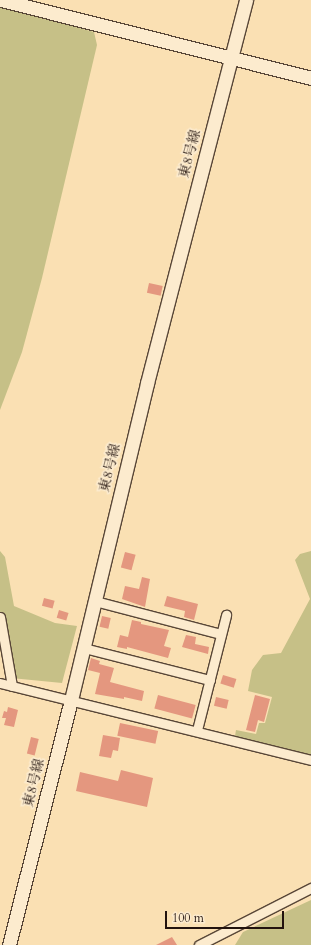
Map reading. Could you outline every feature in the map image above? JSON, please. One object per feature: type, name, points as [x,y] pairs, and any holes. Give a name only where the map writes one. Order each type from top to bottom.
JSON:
[{"type":"street","points":[[1,0],[311,78]]},
{"type":"street","name":"東8号線","points":[[9,945],[84,648],[147,383],[246,0]]},
{"type":"street","points":[[95,601],[221,634]]},
{"type":"street","points":[[197,730],[226,615]]},
{"type":"street","points":[[0,617],[12,686]]},
{"type":"street","points":[[84,648],[210,680]]},
{"type":"street","points":[[0,682],[197,730],[311,760]]},
{"type":"street","points":[[199,945],[311,888]]},
{"type":"shaded area","points":[[0,6],[94,32],[97,45],[42,278],[22,352],[0,410]]},
{"type":"shaded area","points":[[0,551],[5,557],[14,606],[55,623],[77,626],[62,683],[11,678],[0,617]]},
{"type":"shaded area","points":[[311,551],[311,755],[235,736],[236,730],[256,734],[259,723],[265,723],[272,697],[248,691],[252,670],[263,655],[281,653],[310,599],[295,560],[300,554]]},
{"type":"shaded area","points":[[311,900],[311,945],[235,945],[243,932]]},
{"type":"building","points":[[149,283],[163,286],[161,296],[147,293]]},
{"type":"building","points":[[125,552],[136,555],[131,570],[121,567]]},
{"type":"building","points":[[142,577],[150,579],[145,607],[122,599],[125,586],[139,589]]},
{"type":"building","points":[[167,596],[198,604],[194,620],[184,617],[185,611],[164,606]]},
{"type":"building","points":[[44,598],[55,601],[53,609],[42,606]]},
{"type":"building","points":[[59,610],[69,613],[66,621],[57,618]]},
{"type":"building","points":[[102,616],[111,618],[108,629],[100,627]]},
{"type":"building","points":[[132,620],[141,622],[141,624],[169,630],[164,646],[171,648],[168,658],[127,647],[127,649],[117,647],[120,635],[128,637]]},
{"type":"building","points":[[186,635],[196,637],[195,644],[209,647],[208,654],[182,647]]},
{"type":"building","points":[[91,658],[100,661],[99,664],[114,668],[110,682],[144,691],[142,701],[124,697],[124,699],[95,694],[100,673],[88,670]]},
{"type":"building","points":[[223,675],[236,679],[234,688],[220,684]]},
{"type":"building","points":[[158,695],[196,705],[192,719],[154,709]]},
{"type":"building","points":[[255,695],[270,699],[264,722],[258,720],[255,732],[246,730]]},
{"type":"building","points":[[216,697],[229,700],[227,709],[214,706]]},
{"type":"building","points":[[8,707],[18,710],[14,727],[4,725],[6,718],[2,718],[4,711],[7,712]]},
{"type":"building","points":[[120,723],[158,731],[155,744],[117,736]]},
{"type":"building","points":[[103,735],[120,738],[118,751],[113,750],[111,758],[99,756]]},
{"type":"building","points":[[31,737],[39,739],[35,755],[27,753]]},
{"type":"building","points":[[121,770],[153,778],[147,807],[76,791],[80,772],[118,781]]},
{"type":"building","points":[[172,937],[177,945],[156,945]]}]
